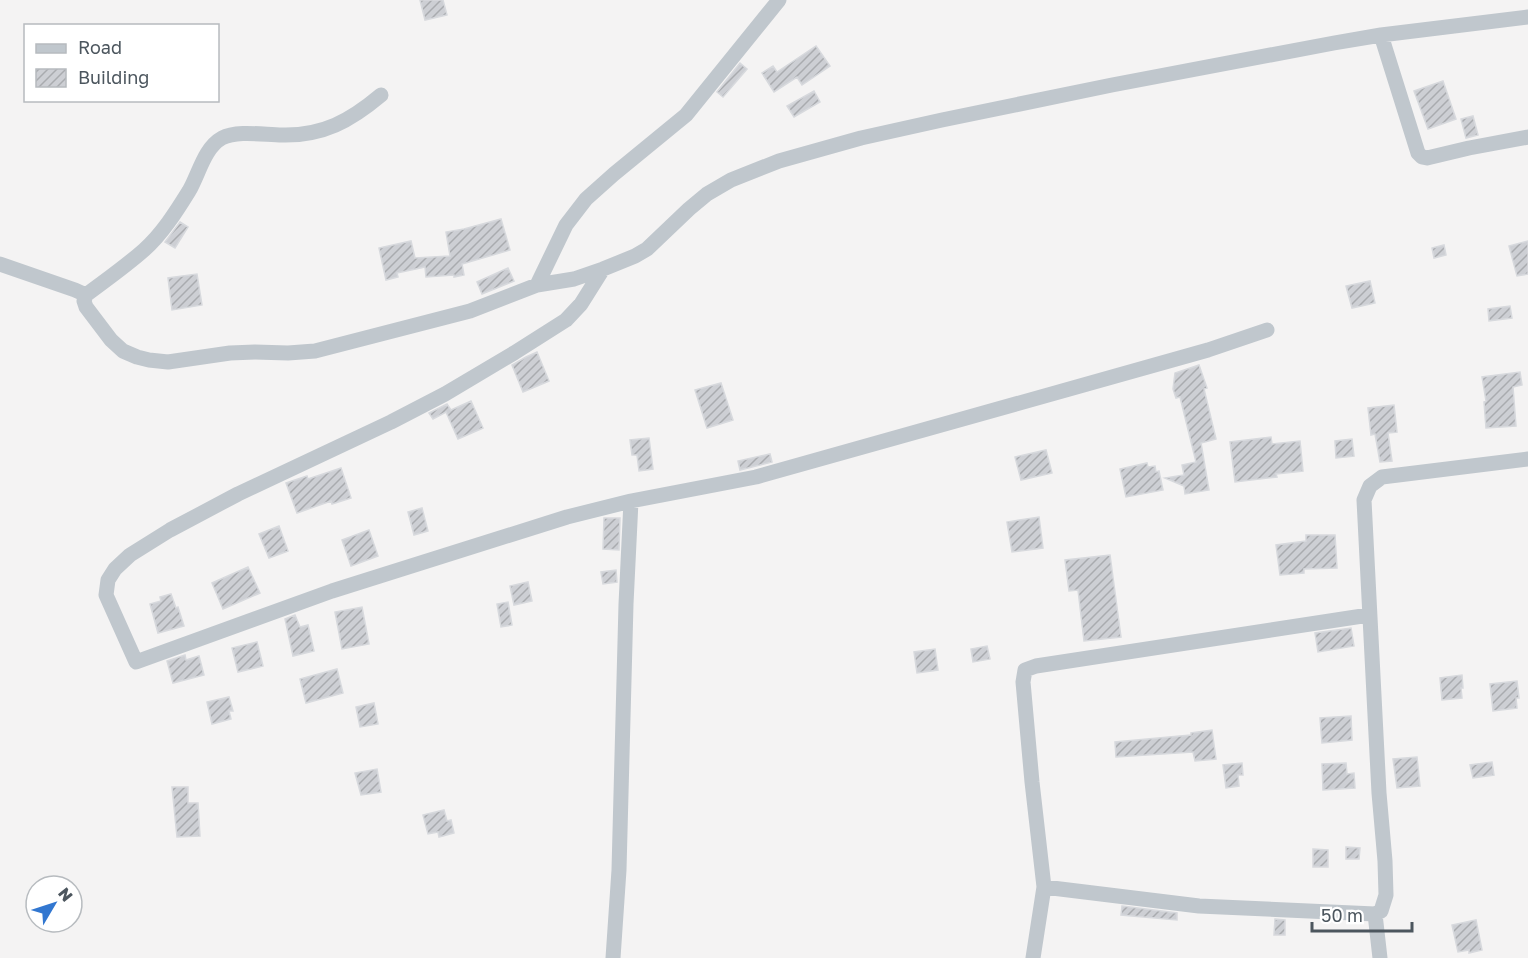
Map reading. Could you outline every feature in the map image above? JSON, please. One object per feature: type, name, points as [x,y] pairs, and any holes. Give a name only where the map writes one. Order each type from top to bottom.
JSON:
[{"type":"street","points":[[537,285],[566,225],[586,199],[686,115],[779,0]]},
{"type":"street","points":[[381,95],[344,122],[320,132],[285,135],[230,135],[215,143],[208,152],[190,190],[167,225],[146,249],[86,295],[84,301],[86,307],[111,340],[123,351],[143,358],[168,362],[230,353],[288,354],[315,351],[470,310],[537,285],[574,279],[603,269],[647,249],[689,209],[731,180],[779,161],[861,138],[1136,80],[1334,43],[1528,17]]},
{"type":"street","points":[[1381,35],[1418,153],[1422,158],[1528,137]]},
{"type":"street","points":[[0,264],[86,295]]},
{"type":"street","points":[[603,269],[574,312],[543,336],[445,394],[238,494],[170,530],[130,555],[115,568],[108,580],[106,595],[136,662],[332,591],[567,517],[631,501],[756,477],[1208,350],[1267,330]]},
{"type":"street","points":[[1044,887],[1199,906],[1375,914],[1381,911],[1386,895],[1385,861],[1379,793],[1364,500],[1370,486],[1382,477],[1528,459]]},
{"type":"street","points":[[613,958],[619,870],[631,501]]},
{"type":"street","points":[[1033,958],[1044,887],[1023,682],[1025,670],[1036,666],[1369,615]]},
{"type":"street","points":[[1375,914],[1380,958]]},
{"type":"building","points":[[420,0],[443,0],[447,15],[425,20]]},
{"type":"building","points":[[816,46],[830,66],[802,85],[797,77],[774,92],[762,73],[773,66],[777,72]]},
{"type":"building","points":[[740,63],[747,69],[723,97],[717,92]]},
{"type":"building","points":[[1443,81],[1456,119],[1428,129],[1414,91]]},
{"type":"building","points":[[814,91],[820,102],[794,117],[787,106]]},
{"type":"building","points":[[1473,116],[1478,135],[1466,138],[1461,119]]},
{"type":"building","points":[[501,219],[510,250],[462,264],[464,275],[426,277],[425,267],[397,273],[398,277],[386,280],[379,248],[411,241],[415,258],[450,256],[446,232]]},
{"type":"building","points":[[180,222],[188,227],[175,248],[165,242]]},
{"type":"building","points":[[1528,241],[1528,274],[1517,276],[1509,246]]},
{"type":"building","points":[[1444,245],[1446,255],[1434,258],[1432,248]]},
{"type":"building","points":[[508,268],[514,281],[482,294],[477,282]]},
{"type":"building","points":[[197,274],[202,305],[172,310],[168,278]]},
{"type":"building","points":[[1370,281],[1375,303],[1352,308],[1346,286]]},
{"type":"building","points":[[1510,306],[1512,318],[1489,321],[1488,309]]},
{"type":"building","points":[[537,352],[549,381],[523,392],[512,365]]},
{"type":"building","points":[[1199,365],[1207,388],[1204,389],[1216,439],[1201,443],[1209,490],[1185,494],[1184,486],[1165,478],[1184,475],[1182,465],[1196,462],[1180,397],[1176,398],[1173,389],[1175,373]]},
{"type":"building","points":[[1520,372],[1522,385],[1513,387],[1516,426],[1486,428],[1484,402],[1486,401],[1482,377]]},
{"type":"building","points":[[721,383],[733,420],[707,428],[695,390]]},
{"type":"building","points":[[471,401],[483,428],[458,439],[446,412],[433,419],[429,413],[447,404],[451,410]]},
{"type":"building","points":[[1394,405],[1397,432],[1388,433],[1392,461],[1380,462],[1375,434],[1371,435],[1368,408]]},
{"type":"building","points":[[1271,437],[1272,444],[1300,441],[1303,471],[1235,482],[1230,442]]},
{"type":"building","points":[[649,438],[653,469],[639,471],[637,455],[632,455],[630,440]]},
{"type":"building","points":[[1352,439],[1354,456],[1336,458],[1335,441]]},
{"type":"building","points":[[1046,450],[1052,473],[1021,480],[1015,457]]},
{"type":"building","points":[[770,454],[772,462],[740,470],[738,461]]},
{"type":"building","points":[[1147,463],[1148,467],[1155,466],[1156,472],[1159,471],[1163,490],[1126,497],[1120,469]]},
{"type":"building","points":[[341,468],[351,498],[332,504],[331,501],[297,513],[286,483],[307,476],[308,479]]},
{"type":"building","points":[[422,508],[428,531],[414,535],[408,512]]},
{"type":"building","points":[[1039,517],[1043,548],[1012,552],[1007,522]]},
{"type":"building","points":[[604,518],[620,518],[619,550],[603,549]]},
{"type":"building","points":[[279,526],[288,551],[269,558],[259,534]]},
{"type":"building","points":[[369,530],[378,556],[351,566],[342,540]]},
{"type":"building","points":[[1306,535],[1335,535],[1337,568],[1304,569],[1304,573],[1280,575],[1276,545],[1306,541]]},
{"type":"building","points":[[1110,555],[1121,637],[1084,641],[1078,590],[1069,591],[1065,560]]},
{"type":"building","points":[[248,567],[260,593],[223,609],[212,583]]},
{"type":"building","points":[[616,570],[617,582],[603,584],[601,572]]},
{"type":"building","points":[[528,582],[532,601],[514,605],[510,586]]},
{"type":"building","points":[[171,594],[184,626],[158,633],[150,604],[161,601],[160,597]]},
{"type":"building","points":[[508,602],[512,625],[501,627],[497,604]]},
{"type":"building","points":[[362,607],[369,644],[342,649],[335,612]]},
{"type":"building","points":[[295,615],[300,627],[308,625],[314,651],[293,656],[285,619]]},
{"type":"building","points":[[1351,628],[1354,646],[1318,652],[1315,633]]},
{"type":"building","points":[[257,642],[263,666],[238,672],[232,648]]},
{"type":"building","points":[[987,646],[990,659],[973,662],[971,649]]},
{"type":"building","points":[[935,649],[938,670],[917,673],[914,652]]},
{"type":"building","points":[[185,655],[186,660],[199,656],[204,675],[173,683],[167,661]]},
{"type":"building","points":[[337,669],[343,693],[306,703],[300,679]]},
{"type":"building","points":[[1462,675],[1462,698],[1442,700],[1440,678]]},
{"type":"building","points":[[1517,681],[1519,698],[1516,698],[1517,708],[1493,711],[1490,684]]},
{"type":"building","points":[[229,697],[233,711],[229,711],[231,719],[212,724],[207,702]]},
{"type":"building","points":[[374,703],[378,724],[360,727],[356,707]]},
{"type":"building","points":[[1351,716],[1352,740],[1322,743],[1320,718]]},
{"type":"building","points":[[1212,730],[1216,759],[1195,761],[1193,752],[1116,757],[1115,742],[1191,735],[1191,733]]},
{"type":"building","points":[[1417,757],[1420,786],[1397,788],[1393,759]]},
{"type":"building","points":[[1492,762],[1494,775],[1473,778],[1470,765]]},
{"type":"building","points":[[1242,763],[1243,775],[1238,775],[1239,786],[1226,788],[1223,765]]},
{"type":"building","points":[[1346,763],[1347,774],[1354,773],[1355,788],[1323,790],[1322,764]]},
{"type":"building","points":[[377,769],[381,792],[361,795],[355,773]]},
{"type":"building","points":[[172,787],[188,787],[188,803],[198,803],[200,836],[177,837]]},
{"type":"building","points":[[444,810],[447,821],[451,820],[454,833],[439,837],[438,832],[428,834],[423,815]]},
{"type":"building","points":[[1346,847],[1360,848],[1359,859],[1346,859]]},
{"type":"building","points":[[1313,849],[1328,850],[1328,867],[1313,867]]},
{"type":"building","points":[[1122,906],[1177,913],[1177,920],[1121,915]]},
{"type":"building","points":[[1275,919],[1285,920],[1285,935],[1274,935]]},
{"type":"building","points":[[1476,920],[1482,950],[1469,953],[1469,950],[1458,952],[1452,925]]}]
